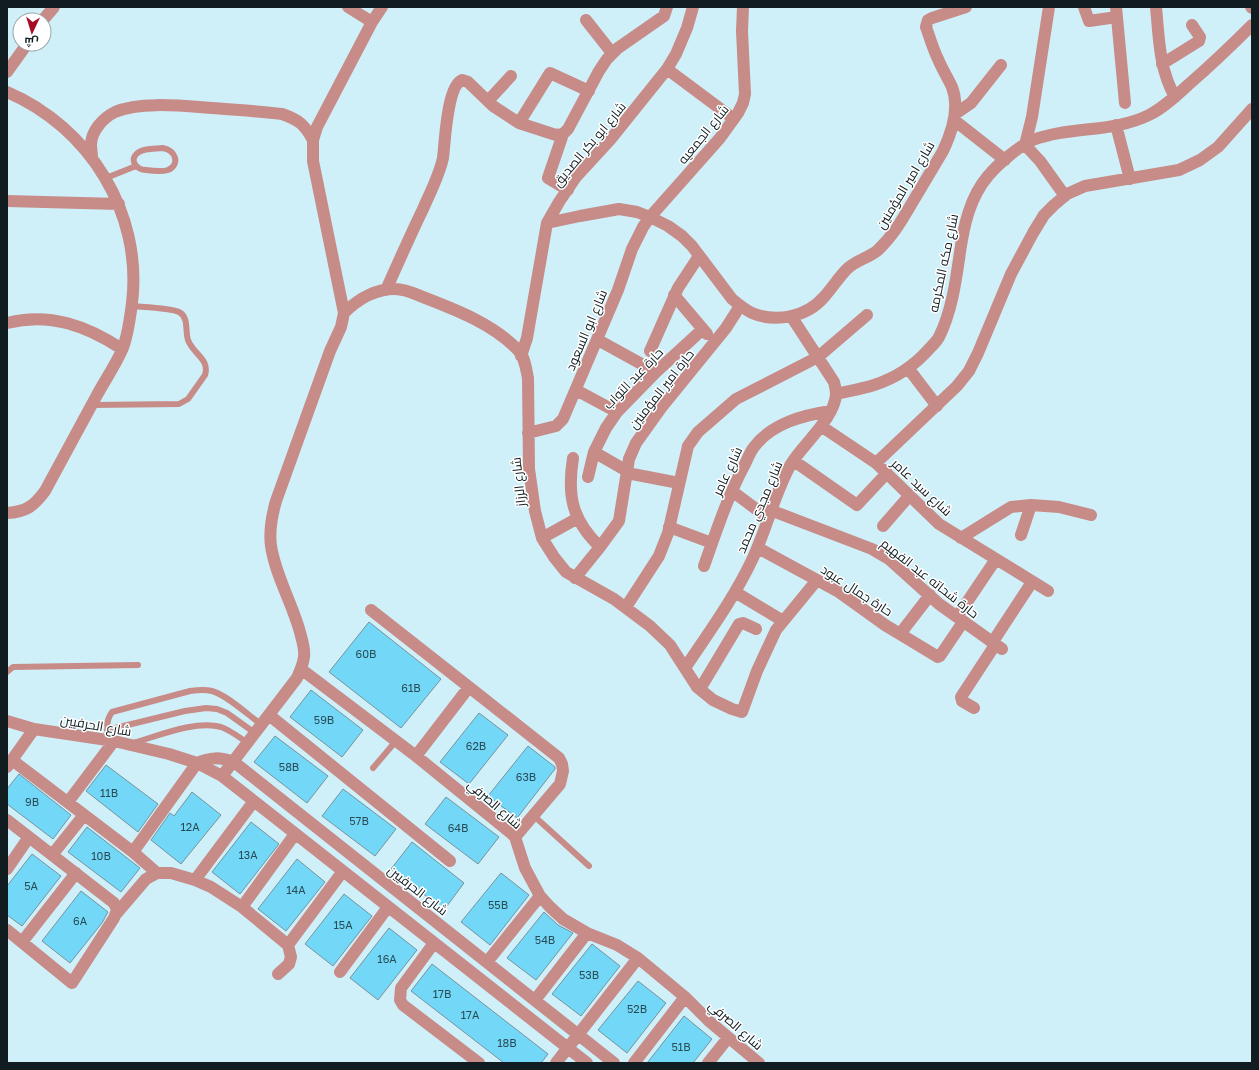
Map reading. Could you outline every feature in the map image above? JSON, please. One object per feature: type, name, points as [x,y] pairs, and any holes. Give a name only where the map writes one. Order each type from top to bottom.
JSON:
[{"type":"street","points":[[348,7],[372,22]]},
{"type":"street","points":[[222,776],[297,678],[301,670],[304,650],[298,621],[278,573],[271,546],[272,515],[284,476],[344,313],[313,161],[313,140],[317,127],[372,22],[382,7]]},
{"type":"street","points":[[568,190],[548,178],[563,134],[568,129],[603,64],[612,53],[664,16],[667,7]]},
{"type":"street","name":"شارع ابو بكر الصديق","points":[[521,356],[527,338],[547,223],[576,177],[610,140],[667,69],[676,54],[687,28],[693,7]]},
{"type":"street","name":"شارع الجمعيه","points":[[650,217],[695,167],[734,120],[743,103],[745,94],[742,31],[743,7]]},
{"type":"street","name":"شارع امير المؤمنين","points":[[547,223],[619,209],[637,212],[668,226],[682,236],[732,299],[740,306],[764,317],[778,318],[791,316],[809,309],[824,298],[843,273],[852,265],[877,252],[894,234],[943,151],[949,138],[954,117],[954,101],[952,89],[938,59],[926,27],[926,23],[932,18],[966,7]]},
{"type":"street","points":[[1049,7],[1032,117],[1025,145],[1040,161],[1065,196]]},
{"type":"street","points":[[1084,7],[1089,21],[1117,12],[1125,103]]},
{"type":"street","points":[[1156,7],[1162,64],[1168,85],[1175,96]]},
{"type":"street","points":[[586,20],[612,53]]},
{"type":"street","points":[[1162,64],[1199,41],[1200,37],[1192,25]]},
{"type":"street","name":"شارع مكه المكرمه","points":[[836,394],[874,385],[899,374],[920,359],[939,338],[949,310],[957,277],[963,228],[972,202],[988,176],[1005,160],[1032,140],[1054,134],[1091,130],[1116,125],[1149,114],[1175,96],[1250,30]]},
{"type":"street","points":[[7,72],[21,52]]},
{"type":"street","points":[[1001,65],[971,102],[954,117],[1005,160]]},
{"type":"street","points":[[667,69],[734,120]]},
{"type":"street","points":[[519,123],[550,73],[589,91]]},
{"type":"street","points":[[488,101],[511,76]]},
{"type":"street","points":[[386,290],[443,158],[446,123],[453,90],[456,84],[462,80],[468,82],[488,101],[519,123],[546,133],[556,135],[563,134]]},
{"type":"street","points":[[7,92],[22,98],[48,114],[72,134],[92,157],[106,178],[119,204],[128,232],[133,262],[134,291],[130,321],[122,349],[45,490],[36,502],[29,508],[18,512],[7,513]]},
{"type":"street","points":[[92,157],[90,144],[95,131],[103,120],[115,112],[131,108],[155,106],[181,106],[282,114],[295,118],[306,128],[313,140]]},
{"type":"street","points":[[876,463],[937,406],[957,386],[969,371],[1011,274],[1033,232],[1044,215],[1054,205],[1065,196],[1085,186],[1179,170],[1200,160],[1218,147],[1252,109]]},
{"type":"street","points":[[1116,125],[1130,179]]},
{"type":"street","points":[[7,201],[119,204]]},
{"type":"street","name":"شارع ابو السعود","points":[[528,433],[556,426],[566,414],[618,290],[632,249],[650,217]]},
{"type":"street","points":[[650,351],[674,295],[699,256]]},
{"type":"street","name":"شارع الرزاز","points":[[344,313],[353,305],[374,292],[404,290],[467,315],[497,332],[519,351],[525,364],[528,378],[529,469],[535,512],[542,538],[566,572],[626,607],[670,645],[686,668],[689,675],[700,689],[713,700],[732,710],[742,712],[757,671],[776,630],[783,621]]},
{"type":"street","points":[[674,295],[714,343]]},
{"type":"street","name":"حارة امير المؤمنين","points":[[575,578],[619,521],[627,472],[632,452],[640,437],[661,408],[714,343],[740,306]]},
{"type":"street","points":[[626,607],[659,556],[669,527],[688,446],[698,432],[736,399],[818,356],[867,315]]},
{"type":"street","points":[[791,316],[834,382],[836,394]]},
{"type":"street","points":[[7,323],[38,319],[61,321],[82,327],[103,336],[122,349]]},
{"type":"street","name":"حارة عبد التواب","points":[[588,477],[594,452],[606,428],[617,412],[656,372],[703,329]]},
{"type":"street","points":[[598,340],[656,372]]},
{"type":"street","points":[[908,368],[937,406]]},
{"type":"street","points":[[576,390],[617,412]]},
{"type":"street","name":"شارع مجدي محمد","points":[[686,668],[744,577],[758,548],[778,492],[794,460],[828,416],[836,394]]},
{"type":"street","name":"شارع عامر","points":[[704,566],[732,491],[754,447],[781,425],[801,417],[831,411]]},
{"type":"street","name":"شارع سيد عامر","points":[[820,426],[876,463],[939,524],[1048,591]]},
{"type":"street","points":[[594,452],[627,472],[679,483]]},
{"type":"street","points":[[573,458],[570,478],[571,492],[578,518],[591,538],[600,547]]},
{"type":"street","points":[[794,460],[857,504],[887,473]]},
{"type":"street","name":"حارة شحاته عبد الفهيم","points":[[732,491],[769,514],[872,549],[889,560],[960,620],[996,646]]},
{"type":"street","points":[[883,526],[910,495]]},
{"type":"street","points":[[1021,535],[1031,505]]},
{"type":"street","points":[[961,538],[1011,507],[1031,505],[1059,507],[1091,515]]},
{"type":"street","points":[[542,538],[578,518]]},
{"type":"street","points":[[669,527],[712,543]]},
{"type":"street","name":"حارة جمال عبود","points":[[758,548],[839,592],[885,625],[939,657],[960,620]]},
{"type":"street","points":[[960,620],[996,559]]},
{"type":"street","points":[[735,592],[783,621],[817,580]]},
{"type":"street","points":[[974,708],[962,701],[961,697],[996,646],[1032,582]]},
{"type":"street","points":[[900,634],[930,595]]},
{"type":"street","points":[[371,610],[558,758],[562,764],[563,771],[560,784],[515,837]]},
{"type":"street","points":[[700,689],[739,624],[742,623],[756,629]]},
{"type":"street","name":"شارع الصرفي","points":[[301,670],[416,756],[515,837],[525,868],[540,896],[550,908],[563,919],[587,933],[617,945],[638,958],[686,997],[710,1022],[759,1063]]},
{"type":"street","points":[[416,756],[469,687]]},
{"type":"street","name":"شارع الحرفيين","points":[[7,721],[34,729],[114,741],[169,754],[197,763],[222,776],[587,1063]]},
{"type":"street","points":[[34,729],[10,763],[68,802],[133,852],[157,873]]},
{"type":"street","points":[[258,729],[450,861]]},
{"type":"street","points":[[68,802],[114,741]]},
{"type":"street","name":"شارع الحرفيين","points":[[197,763],[216,758],[234,762],[614,1063]]},
{"type":"street","points":[[133,852],[197,763]]},
{"type":"street","points":[[195,880],[254,801]]},
{"type":"street","points":[[52,855],[84,815]]},
{"type":"street","points":[[7,820],[114,903],[117,910],[116,914]]},
{"type":"street","points":[[242,907],[295,834]]},
{"type":"street","points":[[7,869],[29,837]]},
{"type":"street","points":[[288,945],[343,871]]},
{"type":"street","points":[[7,930],[72,983],[116,914],[146,879],[157,873],[170,873],[195,880],[211,887],[242,907],[288,945],[291,956],[289,964],[278,974]]},
{"type":"street","points":[[22,942],[76,874]]},
{"type":"street","points":[[487,962],[540,896]]},
{"type":"street","points":[[340,972],[388,907]]},
{"type":"street","points":[[534,1000],[587,933]]},
{"type":"street","points":[[434,943],[400,988],[400,1000],[403,1006],[479,1063]]},
{"type":"street","points":[[556,1063],[638,958]]},
{"type":"street","points":[[634,1063],[686,997]]},
{"type":"street","points":[[708,1063],[728,1038]]},
{"type":"lane","points":[[163,148],[169,149],[175,158],[171,169],[166,171],[140,170],[136,166],[134,157],[140,150],[163,148]]},
{"type":"lane","points":[[106,178],[136,166]]},
{"type":"lane","points":[[92,404],[179,404],[188,399],[205,375],[205,362],[188,340],[186,321],[182,314],[175,310],[132,306]]},
{"type":"lane","points":[[7,672],[12,667],[138,665]]},
{"type":"lane","points":[[114,741],[107,730],[108,717],[112,712],[190,690],[201,689],[212,690],[222,695],[258,729]]},
{"type":"lane","points":[[107,730],[195,708],[217,709],[228,713],[258,729]]},
{"type":"lane","points":[[127,744],[190,727],[206,726],[258,729]]},
{"type":"lane","points":[[373,768],[396,741]]},
{"type":"lane","points":[[533,815],[589,866]]},
{"type":"building","points":[[369,622],[441,679],[401,728],[329,672]]},
{"type":"building","points":[[311,690],[363,730],[342,757],[290,717]]},
{"type":"building","points":[[479,713],[508,735],[469,784],[440,762]]},
{"type":"building","points":[[275,736],[328,776],[307,803],[254,762]]},
{"type":"building","points":[[528,746],[555,767],[555,769],[517,818],[488,796]]},
{"type":"building","points":[[106,765],[158,804],[138,832],[86,791]]},
{"type":"building","points":[[19,774],[71,815],[53,839],[7,804],[7,789]]},
{"type":"building","points":[[343,789],[396,829],[375,856],[322,816]]},
{"type":"building","points":[[192,792],[221,815],[181,864],[151,840],[170,813],[174,816]]},
{"type":"building","points":[[446,797],[499,837],[478,864],[425,824]]},
{"type":"building","points":[[251,822],[279,844],[240,894],[212,872]]},
{"type":"building","points":[[87,827],[140,868],[121,892],[68,852]]},
{"type":"building","points":[[412,842],[464,883],[444,910],[391,869]]},
{"type":"building","points":[[32,854],[61,876],[22,926],[7,915],[7,886]]},
{"type":"building","points":[[297,859],[325,882],[286,931],[258,909]]},
{"type":"building","points":[[501,873],[529,895],[490,945],[461,922]]},
{"type":"building","points":[[81,891],[108,912],[102,923],[70,963],[42,941]]},
{"type":"building","points":[[344,894],[372,916],[333,966],[305,944]]},
{"type":"building","points":[[544,912],[558,925],[573,933],[536,980],[507,958]]},
{"type":"building","points":[[389,928],[417,950],[378,1000],[350,978]]},
{"type":"building","points":[[592,944],[620,966],[581,1016],[552,994]]},
{"type":"building","points":[[432,964],[548,1054],[541,1063],[504,1063],[411,991]]},
{"type":"building","points":[[638,981],[666,1003],[627,1053],[598,1030]]},
{"type":"building","points":[[684,1016],[712,1039],[693,1063],[647,1063]]}]
